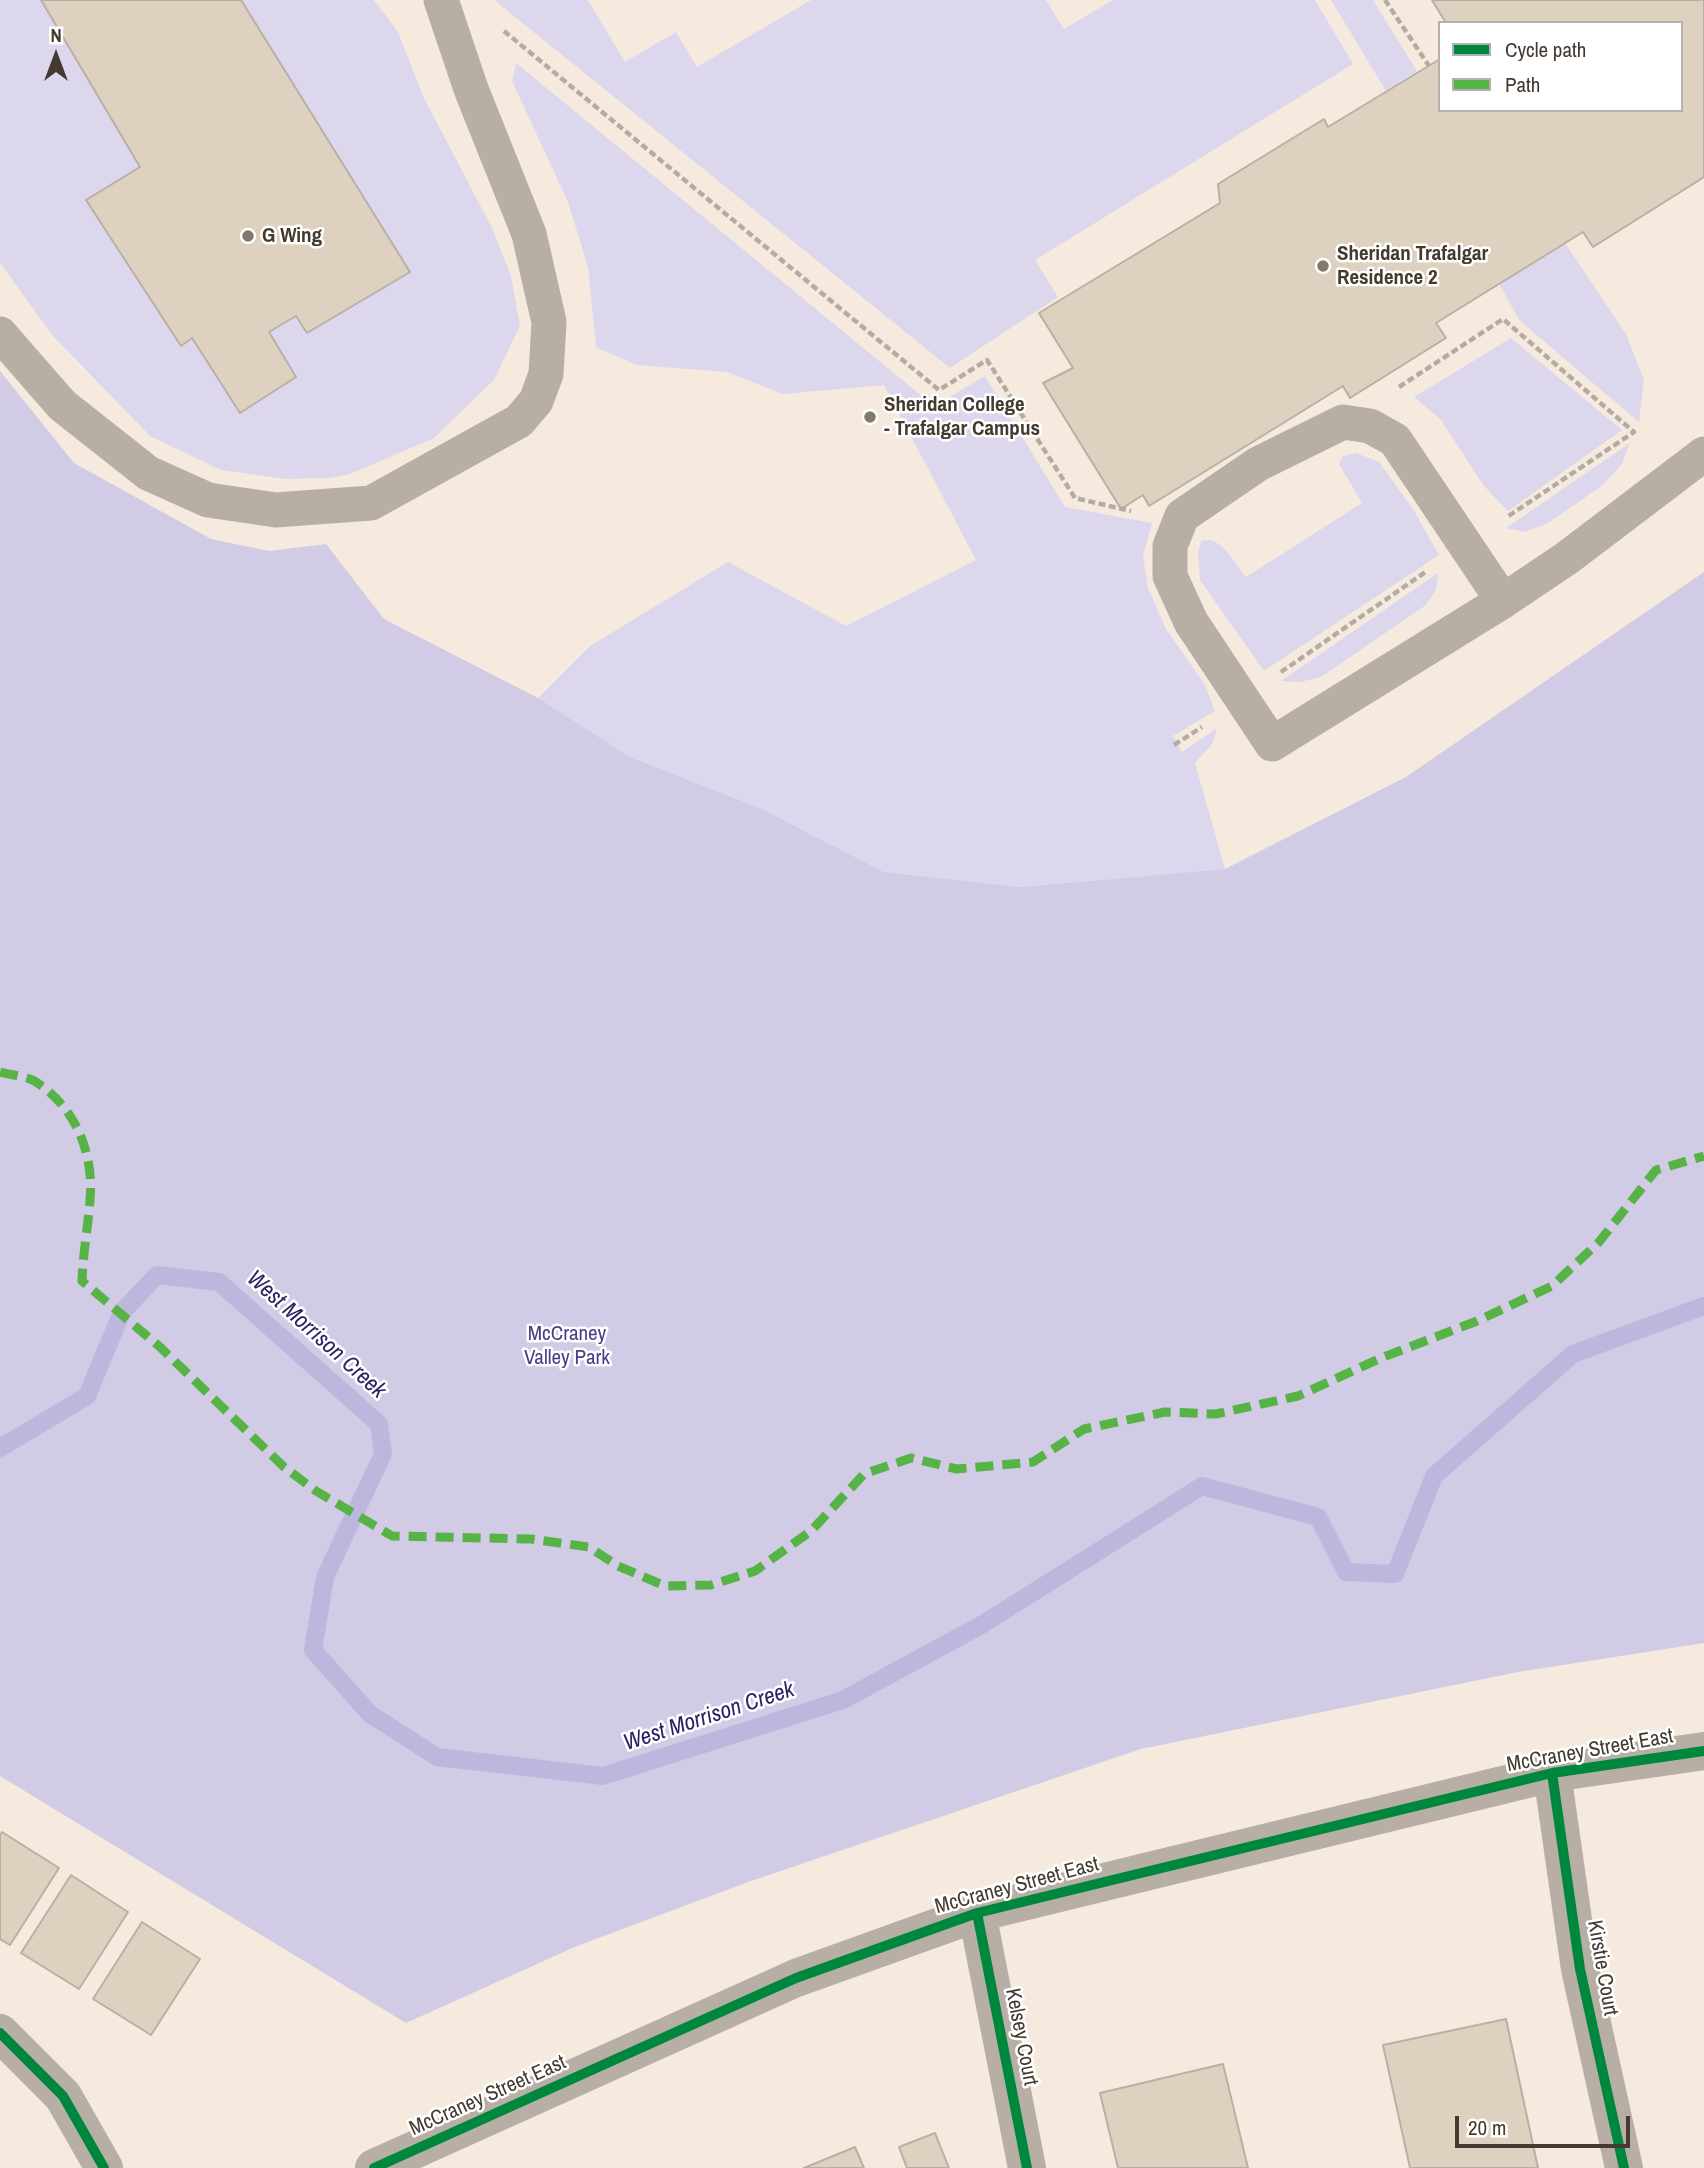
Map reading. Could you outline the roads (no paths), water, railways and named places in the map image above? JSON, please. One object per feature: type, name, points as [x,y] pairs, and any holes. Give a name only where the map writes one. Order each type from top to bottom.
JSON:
[{"type":"street","name":"McCraney Street East","points":[[374,2168],[796,1978],[977,1913],[1552,1773],[1704,1751]]},
{"type":"street","name":"Kirstie Court","points":[[1552,1773],[1580,1969],[1625,2168]]},
{"type":"street","name":"Kelsey Court","points":[[977,1913],[1027,2168]]},
{"type":"street","points":[[0,2033],[63,2096],[104,2168]]},
{"type":"lane","points":[[0,334],[62,405],[148,474],[208,500],[276,510],[371,503],[519,421],[536,401],[546,374],[549,322],[528,234],[471,89],[440,0]]},
{"type":"lane","points":[[1503,601],[1395,440],[1370,426],[1343,422],[1258,464],[1182,516],[1170,546],[1170,576],[1191,622],[1272,744],[1503,601],[1567,558],[1704,454]]},
{"type":"waterway","name":"West Morrison Creek","points":[[0,1448],[87,1396],[122,1312],[157,1275],[219,1282],[379,1424],[383,1454],[325,1577],[313,1650],[370,1714],[437,1757],[603,1776],[843,1700],[983,1624],[1202,1486],[1318,1517],[1346,1572],[1395,1574],[1434,1476],[1573,1354],[1704,1306]]},
{"type":"place","name":"G Wing","points":[[248,236]]},
{"type":"place","name":"Sheridan Trafalgar Residence 2","points":[[1323,266]]},
{"type":"place","name":"Sheridan College - Trafalgar Campus","points":[[870,417]]},
{"type":"park label","name":"McCraney Valley Park","points":[[567,1346]]}]
